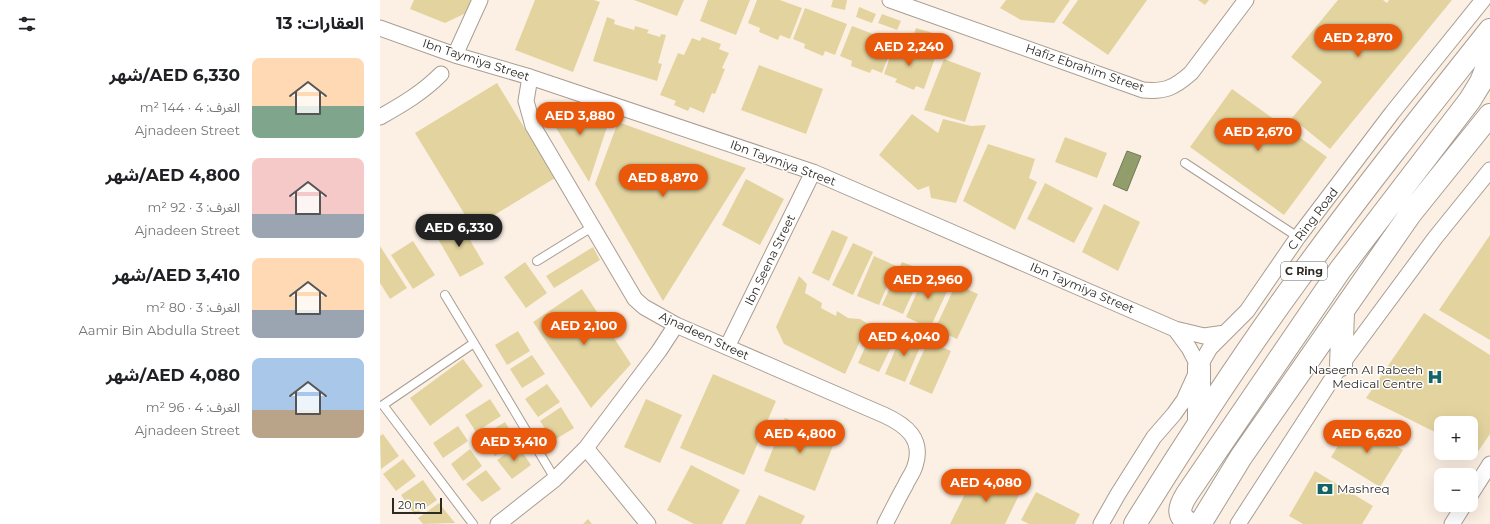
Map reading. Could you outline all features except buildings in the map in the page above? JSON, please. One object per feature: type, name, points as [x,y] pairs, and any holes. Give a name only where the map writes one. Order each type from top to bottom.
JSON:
[{"type":"highway","name":"C Ring Road","points":[[1135,524],[1199,422],[1296,282],[1405,138],[1490,30]]},
{"type":"highway","points":[[1190,524],[1184,520],[1180,514],[1181,506],[1187,494],[1340,270],[1470,100],[1481,82],[1490,59]]},
{"type":"highway","points":[[1200,524],[1241,457],[1343,313],[1411,213],[1490,115]]},
{"type":"highway","points":[[1341,365],[1343,313]]},
{"type":"highway","points":[[1199,367],[1199,422]]},
{"type":"street","points":[[455,55],[480,0]]},
{"type":"street","name":"Hafiz Ebrahim Street","points":[[898,1],[1143,90],[1156,91],[1168,89],[1180,83],[1191,73],[1246,0]]},
{"type":"street","name":"C Ring Road","points":[[1101,524],[1154,437],[1184,400],[1199,367],[1210,348],[1247,311],[1298,237],[1392,113],[1483,0]]},
{"type":"street","name":"Ibn Taymiya Street","points":[[380,28],[455,55],[530,77],[813,172],[1175,329],[1204,336],[1225,333]]},
{"type":"street","points":[[380,117],[414,98],[441,74]]},
{"type":"street","name":"Ajnadeen Street","points":[[530,77],[526,101],[533,126],[635,299],[644,307],[676,325],[884,414],[903,425],[911,433],[917,443],[918,455],[915,467],[885,524]]},
{"type":"street","points":[[1238,524],[1341,365],[1434,238],[1490,170]]},
{"type":"street","name":"Ibn Seena Street","points":[[727,347],[813,172]]},
{"type":"street","points":[[498,524],[555,479],[586,448],[659,351],[676,325]]},
{"type":"street","points":[[1175,329],[1189,348],[1199,367]]},
{"type":"street","points":[[586,448],[648,524]]},
{"type":"street","points":[[1478,483],[1490,464]]},
{"type":"street","points":[[1452,524],[1460,512]]},
{"type":"lane","points":[[1185,163],[1298,237]]},
{"type":"lane","points":[[537,261],[592,226]]},
{"type":"lane","points":[[445,295],[555,479]]},
{"type":"lane","points":[[473,524],[382,403],[474,343]]},
{"type":"shaded area","points":[[1127,151],[1141,156],[1127,191],[1113,185]]},
{"type":"place","name":"Naseem Al Rabeeh Medical Centre","points":[[1435,377]]},
{"type":"place","name":"Mashreq","points":[[1325,489]]}]
